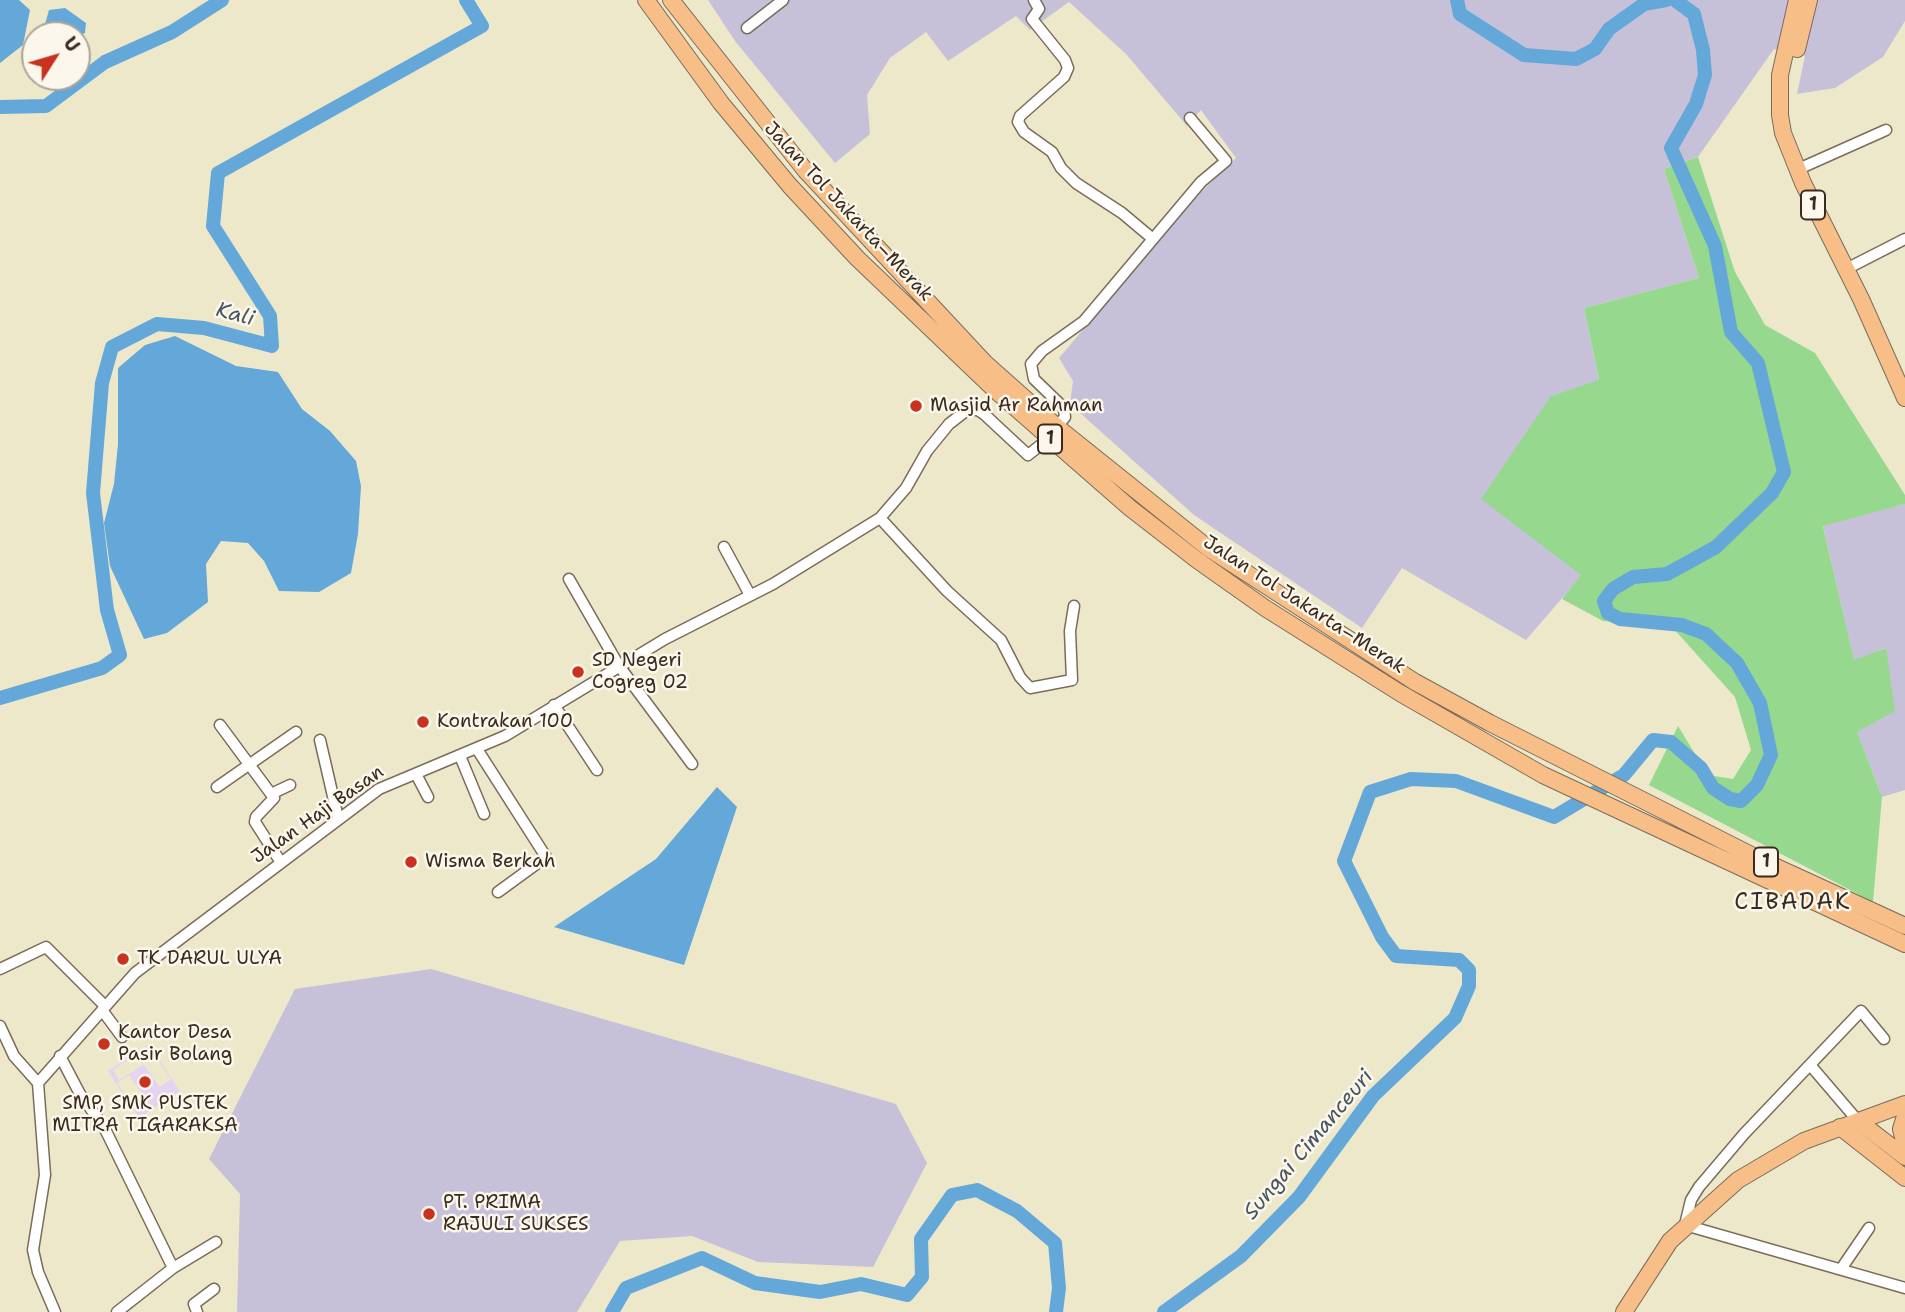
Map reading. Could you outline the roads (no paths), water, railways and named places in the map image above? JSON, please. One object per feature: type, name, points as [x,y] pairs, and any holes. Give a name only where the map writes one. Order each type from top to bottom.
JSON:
[{"type":"highway","name":"Jalan Tol Jakarta–Merak","points":[[646,0],[721,103],[790,186],[857,258],[995,390],[1119,499],[1196,560],[1265,608],[1400,693],[1543,775],[1617,812],[1905,944]]},
{"type":"highway","name":"Jalan Tol Jakarta–Merak","points":[[671,0],[805,170],[873,246],[1002,381],[1186,531],[1277,596],[1415,682],[1761,860],[1905,926]]},
{"type":"highway","name":"1","points":[[1797,0],[1780,75],[1783,133],[1803,183],[1897,366]]},
{"type":"highway","name":"1","points":[[1809,0],[1787,96],[1790,130],[1803,167],[1854,265],[1897,366],[1905,398]]},
{"type":"highway","points":[[1625,1312],[1649,1269],[1685,1225],[1714,1198],[1757,1167],[1804,1141],[1905,1104]]},
{"type":"highway","points":[[1905,1116],[1900,1129],[1905,1145]]},
{"type":"highway","points":[[1858,1121],[1905,1157]]},
{"type":"highway","points":[[1840,1127],[1905,1178]]},
{"type":"street","points":[[747,27],[783,0]]},
{"type":"street","points":[[1034,0],[1039,9],[1032,19],[1068,68],[1064,77],[1020,116],[1018,122],[1024,132],[1052,152],[1061,168],[1076,183],[1122,212],[1153,239]]},
{"type":"street","points":[[1060,423],[1065,417],[1064,408],[1034,379],[1031,364],[1042,351],[1084,321],[1201,182],[1226,161],[1190,118]]},
{"type":"street","points":[[1803,167],[1886,130]]},
{"type":"street","points":[[1854,265],[1905,239]]},
{"type":"street","name":"Jalan Haji Basan","points":[[38,1083],[135,973],[338,818],[386,785],[477,749],[619,666],[818,558],[880,518],[906,488],[926,451],[949,424],[967,410],[978,410],[984,414],[1028,455],[1042,444]]},
{"type":"street","points":[[880,518],[947,591],[1001,640],[1020,677],[1031,688],[1072,680],[1070,631],[1074,606]]},
{"type":"street","points":[[724,547],[750,594]]},
{"type":"street","points":[[569,579],[619,666],[692,765]]},
{"type":"street","points":[[554,705],[597,770]]},
{"type":"street","points":[[220,725],[271,794],[274,802],[260,813],[255,822],[279,861]]},
{"type":"street","points":[[217,787],[296,732]]},
{"type":"street","points":[[320,740],[338,818]]},
{"type":"street","points":[[477,749],[545,857],[498,892]]},
{"type":"street","points":[[460,756],[484,814]]},
{"type":"street","points":[[416,774],[428,797]]},
{"type":"street","points":[[271,794],[290,785]]},
{"type":"street","points":[[0,969],[46,947],[104,1008],[122,1037]]},
{"type":"street","points":[[1884,1039],[1861,1011],[1744,1135],[1691,1200],[1685,1225],[1905,1288]]},
{"type":"street","points":[[0,1026],[14,1055],[38,1083],[46,1155],[33,1250],[38,1272],[55,1312]]},
{"type":"street","points":[[60,1056],[80,1094],[104,1127],[173,1268]]},
{"type":"street","points":[[1811,1066],[1837,1100],[1858,1121]]},
{"type":"street","points":[[1841,1269],[1869,1228]]},
{"type":"street","points":[[117,1312],[173,1268],[216,1242]]},
{"type":"street","points":[[197,1312],[194,1304],[214,1289]]},
{"type":"water","points":[[0,0],[19,0],[30,10],[28,21],[21,21],[21,47],[0,63]]},
{"type":"water","points":[[65,8],[83,21],[46,21],[49,10]]},
{"type":"water","points":[[175,336],[236,366],[278,372],[302,409],[330,431],[356,461],[361,486],[358,534],[351,573],[319,592],[279,591],[264,561],[248,543],[221,541],[206,564],[208,602],[167,633],[144,639],[110,566],[104,523],[114,484],[118,444],[118,368],[145,345]]},
{"type":"water","points":[[717,787],[737,807],[684,965],[554,927],[656,859]]},
{"type":"waterway","points":[[0,107],[46,106],[105,62],[172,32],[222,0]]},
{"type":"waterway","name":"Kali","points":[[0,698],[102,668],[120,655],[107,610],[93,493],[102,383],[112,347],[157,324],[204,328],[272,346],[270,316],[213,226],[218,173],[482,26],[466,0]]},
{"type":"waterway","name":"Sungai Cimanceuri","points":[[1457,0],[1460,14],[1524,55],[1576,59],[1595,49],[1609,29],[1644,4],[1666,0]]},
{"type":"waterway","name":"Sungai Cimanceuri","points":[[1164,1312],[1241,1256],[1299,1197],[1373,1096],[1455,1018],[1469,986],[1469,970],[1459,960],[1396,956],[1382,937],[1344,861],[1370,792],[1411,779],[1456,781],[1554,817],[1624,775],[1653,740],[1671,742],[1701,768],[1713,788],[1730,799],[1741,801],[1757,785],[1771,755],[1760,703],[1737,663],[1706,634],[1682,625],[1620,619],[1608,613],[1604,601],[1613,589],[1633,577],[1667,574],[1716,547],[1772,493],[1784,472],[1758,363],[1731,332],[1715,246],[1671,148],[1696,104],[1705,75],[1703,50],[1694,14],[1675,0]]},
{"type":"waterway","name":"Sungai Cimanceuri","points":[[612,1312],[626,1288],[702,1258],[755,1283],[820,1292],[861,1284],[907,1295],[922,1277],[921,1239],[952,1195],[977,1190],[1017,1211],[1055,1243],[1059,1288],[1056,1312]]},
{"type":"place","name":"Masjid Ar Rahman","points":[[916,406]]},
{"type":"place","name":"SD Negeri Cogreg 02","points":[[578,672]]},
{"type":"place","name":"Kontrakan 100","points":[[423,722]]},
{"type":"place","name":"Wisma Berkah","points":[[411,862]]},
{"type":"place","name":"TK DARUL ULYA","points":[[123,959]]},
{"type":"place","name":"Kantor Desa Pasir Bolang","points":[[104,1044]]},
{"type":"place","name":"SMP, SMK PUSTEK MITRA TIGARAKSA","points":[[145,1082]]},
{"type":"place","name":"PT. PRIMA RAJULI SUKSES","points":[[429,1214]]},
{"type":"district","name":"CIBADAK","points":[[1793,903]]}]
